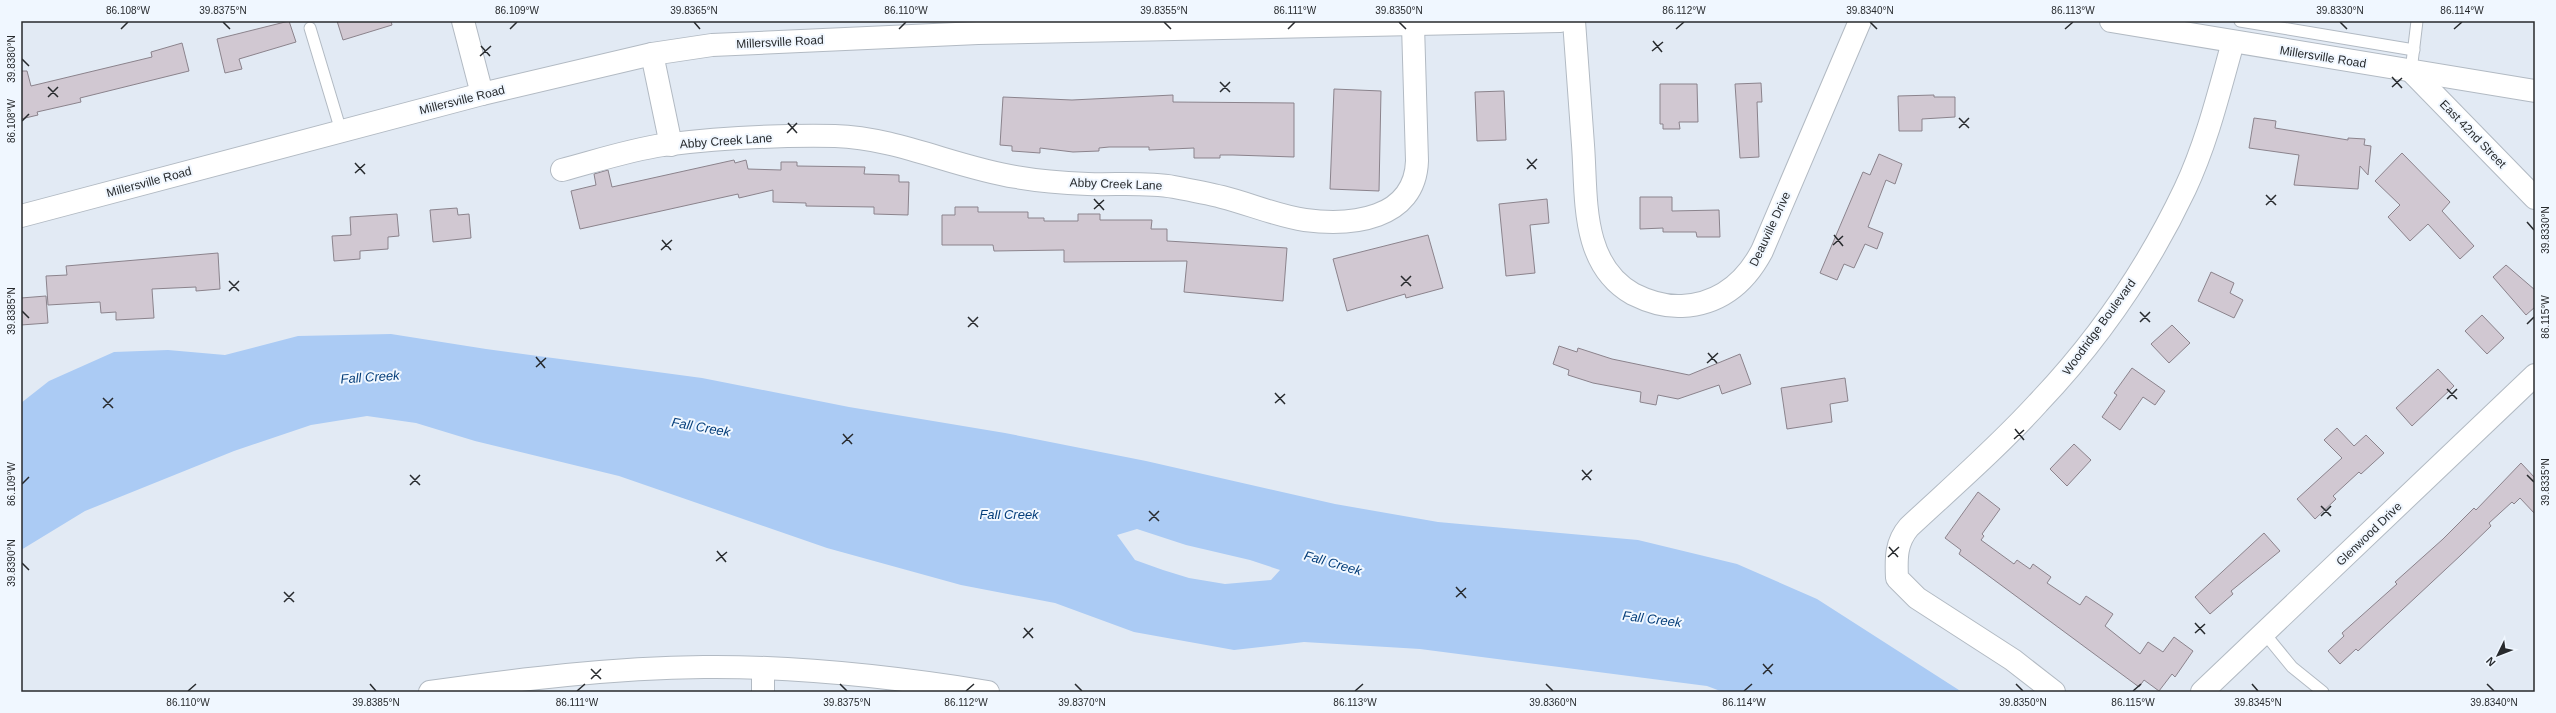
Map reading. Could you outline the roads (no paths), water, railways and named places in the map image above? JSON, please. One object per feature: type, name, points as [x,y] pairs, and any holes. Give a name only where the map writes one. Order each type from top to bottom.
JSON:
[{"type":"street","points":[[463,21],[482,94]]},
{"type":"street","name":"Millersville Road","points":[[21,216],[482,94],[652,54],[712,45],[978,27],[1413,25],[1560,21]]},
{"type":"street","name":"Deauville Drive","points":[[1574,21],[1591,242],[1610,275],[1624,289],[1649,302],[1678,306],[1697,305],[1724,295],[1740,282],[1752,268],[1762,251],[1860,21]]},
{"type":"street","name":"Millersville Road","points":[[2111,21],[2233,42],[2412,61],[2535,91]]},
{"type":"street","name":"Abby Creek Lane","points":[[562,170],[620,155],[671,145],[729,138],[817,136],[856,138],[904,146],[960,164],[1018,178],[1068,183],[1127,183],[1174,187],[1220,196],[1305,220],[1329,222],[1370,217],[1395,206],[1409,191],[1414,179],[1417,161],[1413,25]]},
{"type":"street","name":"Woodridge Boulevard","points":[[2054,692],[2013,660],[1917,598],[1898,578],[1896,552],[1904,533],[2044,398],[2090,343],[2128,289],[2159,239],[2193,171],[2212,117],[2233,42]]},
{"type":"street","name":"Abby Creek Lane","points":[[652,54],[671,145]]},
{"type":"street","name":"East 42nd Street","points":[[2412,61],[2535,198]]},
{"type":"street","name":"Glenwood Drive","points":[[2202,692],[2535,375]]},
{"type":"street","points":[[430,692],[513,679],[592,672],[698,667],[764,668],[898,679],[988,692]]},
{"type":"street","points":[[763,692],[764,668]]},
{"type":"lane","points":[[2240,21],[2412,61],[2417,21]]},
{"type":"lane","points":[[310,28],[341,131]]},
{"type":"lane","points":[[2264,634],[2292,667],[2323,692]]},
{"type":"water","name":"Fall Creek","points":[[391,334],[486,349],[702,378],[849,407],[1005,433],[1146,461],[1335,504],[1438,522],[1638,540],[1737,564],[1817,599],[1962,692],[1723,692],[1707,686],[1420,649],[1304,642],[1234,650],[1134,632],[1055,603],[961,585],[827,548],[619,476],[475,441],[416,423],[367,416],[311,425],[234,451],[85,511],[21,550],[21,403],[49,381],[114,352],[168,350],[225,355],[298,336]],"holes":[[[1137,529],[1186,545],[1250,560],[1280,570],[1271,580],[1225,584],[1189,578],[1135,560],[1117,535]]]}]
